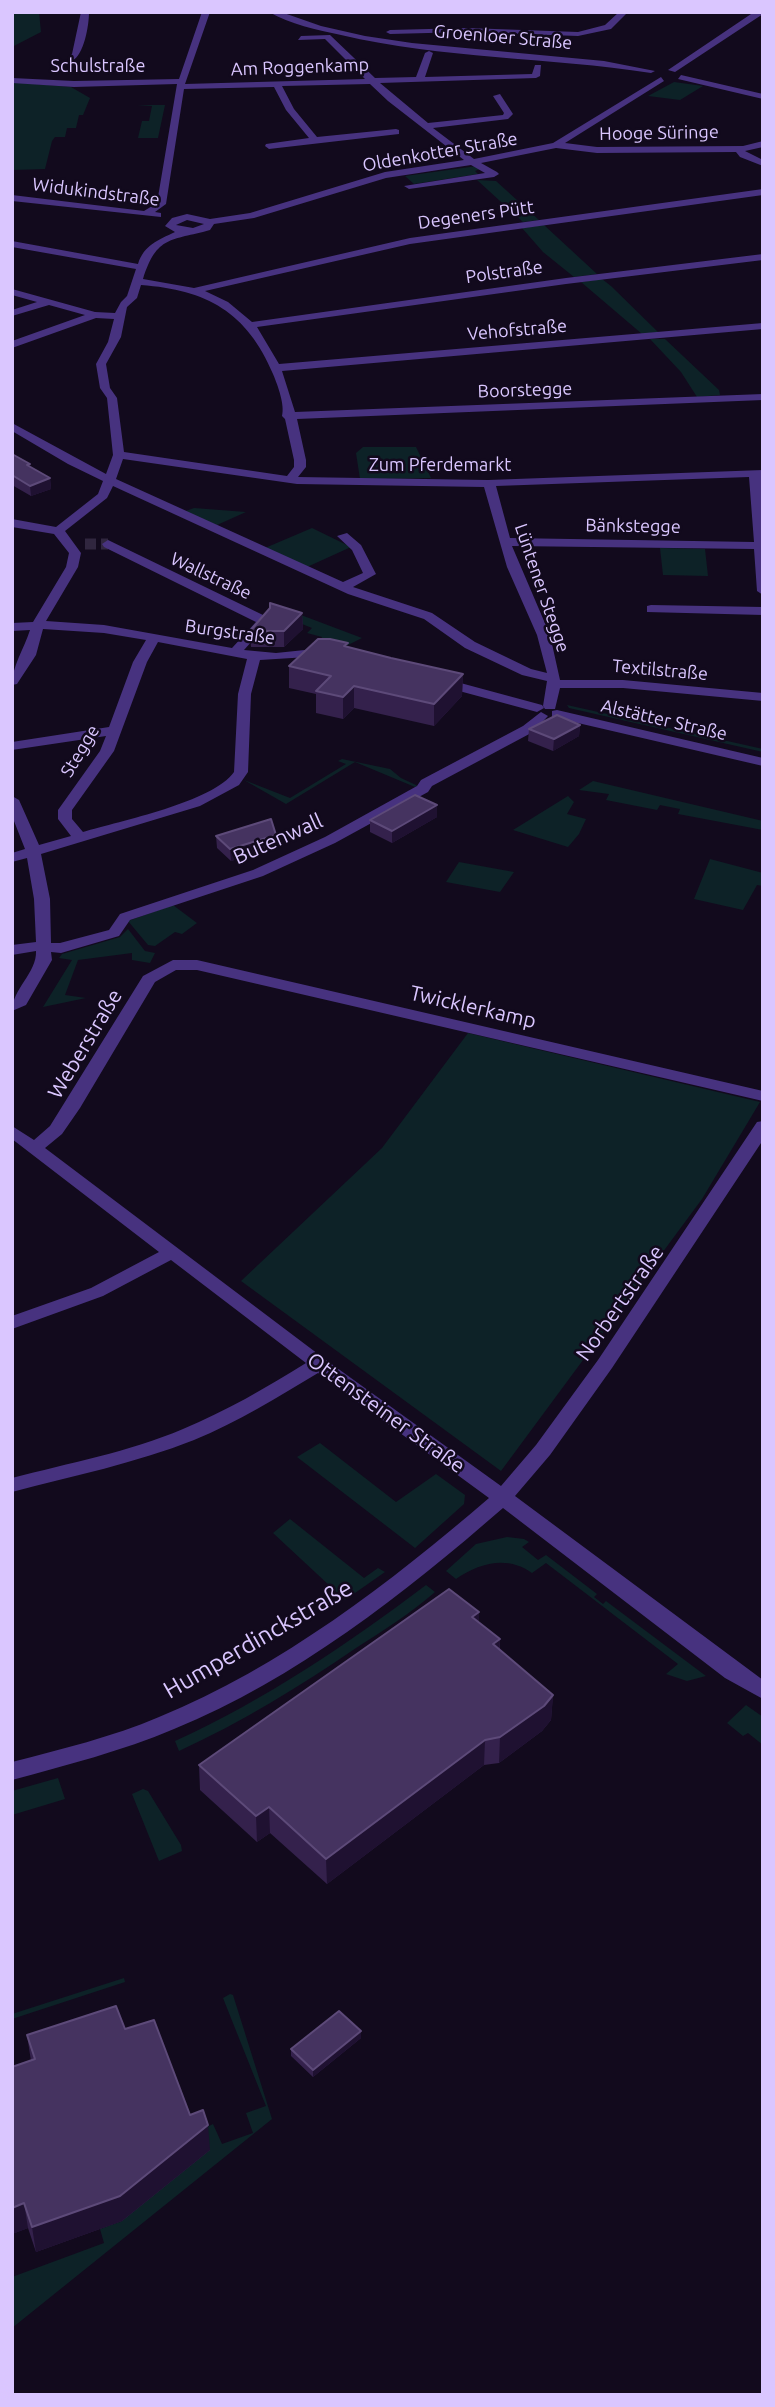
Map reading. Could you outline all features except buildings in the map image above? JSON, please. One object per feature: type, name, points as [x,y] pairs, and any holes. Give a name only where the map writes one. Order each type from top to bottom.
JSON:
[{"type":"street","points":[[72,59],[76,55],[76,47],[86,23],[85,12]]},
{"type":"street","points":[[148,212],[161,204],[182,84],[206,12]]},
{"type":"street","name":"Groenloer Straße","points":[[273,12],[322,29],[383,41],[563,57],[651,71],[672,70]]},
{"type":"street","points":[[390,32],[467,30],[578,34],[608,27],[624,12]]},
{"type":"street","points":[[737,12],[758,14]]},
{"type":"street","points":[[672,70],[758,14]]},
{"type":"street","points":[[301,38],[327,37],[371,81],[474,161]]},
{"type":"street","points":[[420,79],[429,52]]},
{"type":"street","name":"Am Roggenkamp","points":[[182,84],[277,84],[536,76],[538,67]]},
{"type":"street","points":[[474,78],[477,68]]},
{"type":"street","points":[[672,70],[682,74],[681,77]]},
{"type":"street","points":[[651,71],[649,76],[660,79],[681,77],[763,97]]},
{"type":"street","name":"Oldenkotter Straße","points":[[210,222],[251,216],[385,175],[556,145],[660,79]]},
{"type":"street","name":"Schulstraße","points":[[12,80],[74,84],[182,84]]},
{"type":"street","points":[[277,84],[290,110],[315,140]]},
{"type":"street","points":[[426,125],[505,117],[509,114],[497,96]]},
{"type":"street","points":[[269,146],[396,132]]},
{"type":"street","name":"Hooge Süringe","points":[[556,145],[597,150],[738,149],[763,144]]},
{"type":"street","points":[[738,149],[743,155],[763,163]]},
{"type":"street","name":"Oldenkotter Straße","points":[[409,186],[494,174],[474,161]]},
{"type":"street","name":"Degeners Pütt","points":[[197,290],[410,241],[763,192]]},
{"type":"street","name":"Widukindstraße","points":[[12,198],[148,212],[175,220],[195,217],[210,222]]},
{"type":"street","points":[[175,220],[170,226],[185,231],[202,230],[210,226],[210,222]]},
{"type":"street","points":[[58,531],[103,496],[119,455],[112,398],[104,388],[101,364],[108,354],[118,327],[118,316],[123,303],[132,298],[141,267],[151,248],[185,231]]},
{"type":"street","points":[[12,244],[141,267]]},
{"type":"street","name":"Polstraße","points":[[252,325],[566,281],[763,257]]},
{"type":"street","points":[[136,282],[170,283],[197,290],[222,303],[252,325],[261,337],[275,368],[300,460],[300,467],[291,478]]},
{"type":"street","points":[[12,292],[95,315],[118,316]]},
{"type":"street","points":[[12,313],[49,302]]},
{"type":"street","points":[[12,345],[95,315]]},
{"type":"street","name":"Vehofstraße","points":[[275,368],[763,326]]},
{"type":"street","name":"Boorstegge","points":[[288,416],[763,397]]},
{"type":"street","points":[[12,426],[110,481],[343,587],[428,616],[470,645],[527,672],[554,681]]},
{"type":"street","name":"Zum Pferdemarkt","points":[[119,455],[291,478],[364,483],[489,482],[759,473]]},
{"type":"street","points":[[759,473],[763,591]]},
{"type":"street","name":"Lüntener Stegge","points":[[489,482],[513,566],[540,627],[554,681],[555,693],[546,711]]},
{"type":"street","points":[[12,523],[58,531],[78,545],[75,561],[38,625],[29,654],[12,681]]},
{"type":"street","points":[[343,536],[357,548],[370,574],[343,587]]},
{"type":"street","name":"Bänkstegge","points":[[506,542],[760,546]]},
{"type":"street","name":"Wallstraße","points":[[108,544],[263,622],[235,653]]},
{"type":"street","points":[[651,609],[763,611]]},
{"type":"street","name":"Burgstraße","points":[[12,627],[38,625],[101,629],[256,656],[339,653]]},
{"type":"street","name":"Stegge","points":[[81,839],[63,814],[99,764],[116,730],[140,662],[154,638]]},
{"type":"street","points":[[12,858],[160,814],[221,791],[239,776],[246,686],[250,666],[256,656]]},
{"type":"street","points":[[428,678],[546,711]]},
{"type":"street","name":"Textilstraße","points":[[554,681],[623,684],[763,697]]},
{"type":"street","name":"Alstätter Straße","points":[[546,711],[763,762]]},
{"type":"street","name":"Butenwall","points":[[12,950],[61,948],[114,933],[125,917],[258,873],[343,833],[423,789],[426,783],[433,779],[528,729],[546,711]]},
{"type":"street","points":[[12,746],[116,730]]},
{"type":"street","points":[[12,800],[26,830],[32,853],[41,899],[44,960],[20,1002],[12,1006]]},
{"type":"street","name":"Twicklerkamp","points":[[173,965],[197,965],[763,1096]]},
{"type":"street","name":"Weberstraße","points":[[35,1148],[56,1130],[72,1108],[149,979],[173,965]]},
{"type":"street","name":"Norbertstraße","points":[[502,1497],[546,1448],[682,1253],[763,1126]]},
{"type":"street","name":"Ottensteiner Straße","points":[[12,1131],[319,1364],[502,1497],[733,1672],[759,1682]]},
{"type":"street","points":[[12,1323],[97,1292],[171,1252]]},
{"type":"street","points":[[12,1485],[133,1453],[198,1430],[248,1407],[319,1364]]},
{"type":"street","name":"Humperdinckstraße","points":[[12,1771],[135,1735],[188,1713],[245,1683],[362,1611],[502,1497]]},
{"type":"green space","points":[[12,12],[39,12],[41,32],[12,47]]},
{"type":"green space","points":[[12,82],[71,87],[90,98],[83,115],[79,115],[76,128],[67,128],[65,137],[55,137],[52,141],[45,169],[12,170]]},
{"type":"green space","points":[[674,82],[703,86],[680,100],[648,96]]},
{"type":"green space","points":[[137,105],[165,105],[158,138],[138,138],[142,121],[149,121],[152,106]]},
{"type":"green space","points":[[477,166],[480,169],[475,171],[478,174],[414,184],[405,176]]},
{"type":"green space","points":[[477,180],[496,181],[539,220],[523,222]]},
{"type":"green space","points":[[544,225],[597,274],[574,277],[543,252],[522,228]]},
{"type":"green space","points":[[602,279],[658,332],[642,334],[581,282]]},
{"type":"green space","points":[[650,339],[665,339],[719,390],[720,395],[697,397],[681,372]]},
{"type":"green space","points":[[363,447],[416,447],[431,478],[360,479],[356,453]]},
{"type":"green space","points":[[194,508],[246,512],[217,525],[183,512]]},
{"type":"green space","points":[[312,528],[351,547],[307,567],[265,548]]},
{"type":"green space","points":[[660,548],[705,549],[708,576],[663,575]]},
{"type":"green space","points":[[301,615],[362,638],[346,646],[321,639],[322,637],[307,633],[312,628],[292,620]]},
{"type":"green space","points":[[567,705],[763,749],[763,752],[569,708]]},
{"type":"green space","points":[[342,759],[390,769],[418,786],[355,762],[286,804],[244,780],[290,798],[346,764],[338,761]]},
{"type":"green space","points":[[593,781],[763,821],[763,830],[678,814],[680,809],[660,805],[657,810],[606,800],[609,794],[579,790]]},
{"type":"green space","points":[[568,796],[574,802],[567,814],[586,819],[579,834],[568,847],[513,830]]},
{"type":"green space","points":[[710,859],[763,873],[763,886],[757,885],[743,910],[694,899]]},
{"type":"green space","points":[[459,862],[514,872],[500,892],[446,882]]},
{"type":"green space","points":[[173,905],[197,923],[182,934],[175,932],[155,946],[148,945],[128,921]]},
{"type":"green space","points":[[128,929],[145,951],[155,953],[150,963],[132,960],[132,953],[78,960],[65,995],[86,998],[43,1007],[72,960],[59,958],[62,954],[120,937]]},
{"type":"green space","points":[[468,1033],[760,1102],[702,1199],[501,1471],[241,1281],[382,1148]]},
{"type":"green space","points":[[320,1443],[396,1502],[436,1474],[465,1495],[464,1504],[415,1548],[297,1457]]},
{"type":"green space","points":[[290,1519],[364,1578],[378,1568],[385,1572],[345,1600],[273,1533]]},
{"type":"green space","points":[[507,1537],[529,1542],[522,1547],[538,1560],[546,1555],[597,1594],[594,1597],[603,1604],[606,1601],[706,1676],[687,1681],[666,1674],[678,1664],[546,1563],[532,1573],[522,1567],[503,1563],[484,1565],[456,1579],[446,1571],[476,1544]]},
{"type":"green space","points":[[426,1585],[435,1592],[387,1628],[270,1703],[179,1751],[175,1741],[241,1708],[305,1670]]},
{"type":"green space","points":[[746,1705],[763,1717],[763,1745],[748,1733],[743,1736],[727,1723]]},
{"type":"green space","points":[[58,1778],[65,1799],[12,1815],[12,1791]]},
{"type":"green space","points":[[143,1789],[148,1791],[181,1845],[182,1851],[159,1861],[132,1794]]},
{"type":"green space","points":[[124,1978],[125,1982],[12,2019],[12,2014]]},
{"type":"green space","points":[[233,1995],[272,2119],[12,2328],[12,2277],[104,2243],[100,2229],[122,2221],[203,2129],[213,2124],[222,2144],[253,2133],[246,2113],[266,2106],[223,1998]]},
{"type":"tunnel","points":[[85,544],[108,544]]}]
